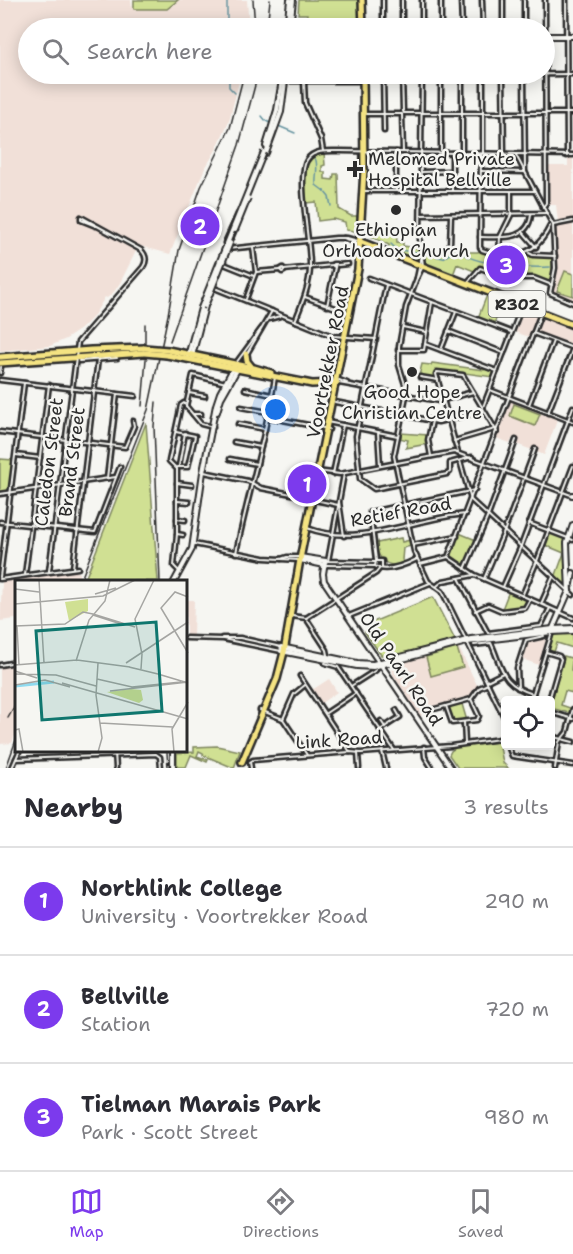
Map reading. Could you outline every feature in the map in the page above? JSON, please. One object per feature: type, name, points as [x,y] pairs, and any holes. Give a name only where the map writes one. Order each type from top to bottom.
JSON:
[{"type":"main road","points":[[290,18],[291,0]]},
{"type":"main road","points":[[362,0],[363,18]]},
{"type":"main road","points":[[555,36],[573,36]]},
{"type":"main road","points":[[190,355],[205,306],[275,125],[283,84]]},
{"type":"main road","name":"Voortrekker Road","points":[[363,228],[364,84]]},
{"type":"main road","name":"Voortrekker Road","points":[[283,649],[363,244],[364,170]]},
{"type":"main road","name":"Voortrekker Road","points":[[346,338],[363,244]]},
{"type":"main road","name":"R302","points":[[363,244],[573,325]]},
{"type":"main road","points":[[0,363],[144,350],[190,355],[310,383],[337,382]]},
{"type":"main road","points":[[246,354],[248,363],[254,368]]},
{"type":"main road","points":[[0,357],[77,356]]},
{"type":"main road","points":[[237,366],[254,368],[276,376]]},
{"type":"main road","points":[[175,580],[194,544],[203,472],[217,401],[237,366]]},
{"type":"main road","name":"Voortrekker Road","points":[[328,426],[335,402],[337,382]]},
{"type":"main road","name":"Voortrekker Road","points":[[307,528],[309,509],[313,499]]},
{"type":"main road","points":[[570,593],[570,539],[573,525]]},
{"type":"main road","points":[[301,559],[327,562],[323,579]]},
{"type":"main road","name":"Old Paarl Road","points":[[327,562],[325,577],[329,586],[451,768]]},
{"type":"main road","points":[[323,579],[326,570]]},
{"type":"main road","points":[[553,630],[570,593],[573,573]]},
{"type":"main road","name":"Old Paarl Road","points":[[323,579],[329,586]]},
{"type":"main road","points":[[557,620],[560,628]]},
{"type":"main road","points":[[467,641],[545,634],[560,628],[573,630]]},
{"type":"main road","points":[[283,649],[361,666],[381,664],[467,641],[553,630],[573,630]]},
{"type":"main road","points":[[545,634],[549,636],[549,640]]},
{"type":"main road","points":[[283,649],[381,664]]},
{"type":"main road","points":[[241,765],[277,679],[283,649]]},
{"type":"main road","points":[[241,765],[255,734],[283,649]]},
{"type":"main road","points":[[327,656],[334,661]]},
{"type":"main road","points":[[269,689],[277,679]]},
{"type":"main road","points":[[249,742],[255,734]]},
{"type":"street","points":[[383,0],[383,18]]},
{"type":"street","points":[[402,0],[402,18]]},
{"type":"street","points":[[422,0],[422,18]]},
{"type":"street","points":[[441,0],[441,18]]},
{"type":"street","points":[[461,0],[462,18]]},
{"type":"street","points":[[482,0],[483,18]]},
{"type":"street","points":[[503,0],[503,18]]},
{"type":"street","points":[[524,0],[524,18]]},
{"type":"street","points":[[545,0],[545,18]]},
{"type":"street","points":[[566,0],[567,156]]},
{"type":"street","points":[[555,75],[573,75]]},
{"type":"street","points":[[300,84],[304,87],[305,104],[321,139],[323,151]]},
{"type":"street","points":[[383,84],[384,131]]},
{"type":"street","points":[[402,84],[403,152]]},
{"type":"street","points":[[422,84],[422,255],[421,267],[410,294],[402,327],[399,365],[406,395],[394,456],[417,560],[430,582],[441,589],[501,711]]},
{"type":"street","points":[[441,84],[441,153]]},
{"type":"street","points":[[462,84],[462,153]]},
{"type":"street","points":[[483,84],[480,247],[484,251],[499,255],[529,253],[555,255]]},
{"type":"street","points":[[504,84],[504,155]]},
{"type":"street","points":[[524,84],[525,172]]},
{"type":"street","points":[[543,207],[546,203],[545,84]]},
{"type":"street","points":[[363,114],[573,113]]},
{"type":"street","points":[[295,321],[305,296],[310,267],[304,210],[304,165],[310,157],[323,151],[573,156]]},
{"type":"street","points":[[396,152],[396,191]]},
{"type":"street","points":[[452,153],[452,191]]},
{"type":"street","points":[[516,155],[552,226],[555,255],[550,293],[573,303]]},
{"type":"street","points":[[422,172],[452,171]]},
{"type":"street","points":[[481,171],[525,172]]},
{"type":"street","points":[[365,191],[511,192],[535,190]]},
{"type":"street","points":[[499,255],[500,237],[511,215],[511,192]]},
{"type":"street","points":[[226,249],[237,213],[240,216],[226,249],[210,286],[333,336],[377,337]]},
{"type":"street","points":[[421,215],[547,213]]},
{"type":"street","points":[[450,245],[451,215]]},
{"type":"street","points":[[480,237],[513,236],[523,232],[529,225],[531,215]]},
{"type":"street","points":[[81,219],[129,243],[145,255],[144,265],[80,338],[77,356],[98,360],[117,358]]},
{"type":"street","points":[[529,253],[552,226],[573,221]]},
{"type":"street","points":[[523,232],[536,247]]},
{"type":"street","points":[[226,249],[344,238],[363,244]]},
{"type":"street","points":[[245,300],[255,274],[253,247]]},
{"type":"street","points":[[224,264],[255,274],[348,264]]},
{"type":"street","points":[[327,306],[335,266]]},
{"type":"street","points":[[466,285],[480,268],[511,279],[532,278],[552,285]]},
{"type":"street","points":[[369,278],[512,333]]},
{"type":"street","points":[[386,285],[357,428],[359,471],[362,481],[372,488],[447,474],[450,472],[450,463],[472,457]]},
{"type":"street","points":[[305,296],[350,313]]},
{"type":"street","points":[[399,350],[421,351],[424,349],[432,302]]},
{"type":"street","points":[[335,402],[432,422],[480,412],[522,306]]},
{"type":"street","points":[[237,366],[272,311]]},
{"type":"street","points":[[441,350],[456,312]]},
{"type":"street","points":[[448,557],[541,313]]},
{"type":"street","points":[[267,320],[275,316],[283,316]]},
{"type":"street","points":[[237,366],[256,334],[263,327]]},
{"type":"street","points":[[402,327],[426,332]]},
{"type":"street","points":[[448,331],[504,352]]},
{"type":"street","points":[[533,333],[573,348],[548,413]]},
{"type":"street","points":[[529,405],[553,341]]},
{"type":"street","points":[[424,345],[497,371]]},
{"type":"street","name":"Caledon Street","points":[[49,571],[71,388],[77,356]]},
{"type":"street","name":"Brand Street","points":[[73,568],[98,360]]},
{"type":"street","points":[[0,373],[1,367]]},
{"type":"street","points":[[458,453],[437,372],[463,375],[496,430]]},
{"type":"street","points":[[186,406],[194,375],[227,383]]},
{"type":"street","points":[[236,553],[276,376]]},
{"type":"street","points":[[420,377],[438,380]]},
{"type":"street","points":[[0,380],[135,396]]},
{"type":"street","points":[[24,382],[0,578],[78,568]]},
{"type":"street","points":[[337,382],[444,400],[473,392]]},
{"type":"street","points":[[25,575],[49,386]]},
{"type":"street","points":[[245,389],[272,395]]},
{"type":"street","points":[[490,390],[573,422]]},
{"type":"street","points":[[189,393],[205,396]]},
{"type":"street","points":[[107,478],[117,394]]},
{"type":"street","points":[[175,432],[195,436],[187,467],[178,466],[169,461],[180,405],[184,404],[201,424],[212,428]]},
{"type":"street","points":[[241,407],[268,412]]},
{"type":"street","points":[[503,587],[521,546],[573,407]]},
{"type":"street","points":[[193,414],[201,414]]},
{"type":"street","points":[[267,417],[328,426],[343,425],[398,436]]},
{"type":"street","points":[[0,432],[126,446],[134,421]]},
{"type":"street","points":[[431,456],[428,440],[432,422]]},
{"type":"street","points":[[238,424],[265,429]]},
{"type":"street","points":[[333,474],[343,425]]},
{"type":"street","points":[[454,441],[496,430]]},
{"type":"street","points":[[378,432],[380,466]]},
{"type":"street","points":[[179,571],[174,566],[177,534],[177,483],[185,433]]},
{"type":"street","points":[[466,576],[516,440]]},
{"type":"street","points":[[234,441],[261,447]]},
{"type":"street","points":[[484,579],[535,449]]},
{"type":"street","points":[[319,471],[344,474],[450,452],[472,457],[573,495]]},
{"type":"street","points":[[15,455],[40,458]]},
{"type":"street","points":[[465,455],[462,460],[471,500],[570,593]]},
{"type":"street","points":[[230,459],[257,464]]},
{"type":"street","points":[[522,596],[573,466]]},
{"type":"street","points":[[0,522],[95,532],[120,468]]},
{"type":"street","points":[[203,472],[243,480],[259,487],[338,503]]},
{"type":"street","points":[[344,474],[327,562],[399,567],[417,560]]},
{"type":"street","points":[[0,494],[117,476]]},
{"type":"street","points":[[177,483],[192,485]]},
{"type":"street","points":[[290,615],[306,618],[374,574],[378,564],[370,512],[475,490]]},
{"type":"street","points":[[177,501],[189,502]]},
{"type":"street","points":[[338,503],[344,536]]},
{"type":"street","name":"Retief Road","points":[[307,528],[344,536],[372,533],[466,514]]},
{"type":"street","points":[[177,519],[185,520]]},
{"type":"street","points":[[529,524],[570,539]]},
{"type":"street","points":[[177,534],[183,535]]},
{"type":"street","points":[[413,545],[455,538]]},
{"type":"street","points":[[194,544],[264,558],[301,559]]},
{"type":"street","points":[[420,564],[448,557],[474,575],[573,618]]},
{"type":"street","points":[[437,586],[443,581],[474,575]]},
{"type":"street","points":[[541,604],[553,577]]},
{"type":"street","points":[[459,578],[486,632],[489,633],[541,626],[550,608]]},
{"type":"street","points":[[349,616],[430,582]]},
{"type":"street","points":[[475,610],[487,605],[501,610],[525,608],[530,599]]},
{"type":"street","points":[[306,618],[326,649],[327,656]]},
{"type":"street","points":[[474,645],[492,644],[507,681],[518,689],[533,694],[553,630]]},
{"type":"street","points":[[518,689],[517,668],[525,640],[545,634]]},
{"type":"street","points":[[188,638],[211,638],[283,649]]},
{"type":"street","points":[[545,652],[561,658],[550,696]]},
{"type":"street","points":[[0,665],[15,662]]},
{"type":"street","points":[[325,663],[338,667],[394,750]]},
{"type":"street","points":[[351,686],[376,670]]},
{"type":"street","points":[[431,710],[471,699],[479,688],[503,673]]},
{"type":"street","points":[[300,676],[350,752]]},
{"type":"street","points":[[283,719],[294,694],[305,685]]},
{"type":"street","points":[[325,714],[356,693]]},
{"type":"street","points":[[446,706],[450,722],[477,720],[479,718],[471,699]]},
{"type":"street","points":[[555,768],[558,743],[567,732],[573,709]]},
{"type":"street","points":[[380,730],[400,717],[396,710]]},
{"type":"street","points":[[262,711],[283,719],[307,755]]},
{"type":"street","points":[[555,714],[572,719]]},
{"type":"street","points":[[381,721],[385,727]]},
{"type":"street","points":[[464,722],[465,743]]},
{"type":"street","points":[[555,737],[573,742]]},
{"type":"street","name":"Link Road","points":[[251,768],[252,760],[501,739]]},
{"type":"street","points":[[424,747],[425,758],[432,768]]},
{"type":"street","points":[[510,750],[512,756],[573,765]]},
{"type":"street","points":[[382,751],[386,768]]},
{"type":"street","points":[[12,768],[19,753]]},
{"type":"street","points":[[358,753],[359,768]]},
{"type":"street","points":[[16,759],[156,754],[160,758],[161,768]]},
{"type":"street","points":[[115,756],[116,768]]},
{"type":"shaded area","points":[[0,0],[131,0],[132,9],[133,0],[247,0],[248,18],[18,18],[18,84],[238,84],[229,121],[204,170],[170,254],[136,245],[136,251],[120,283],[114,292],[107,298],[105,297],[93,317],[81,329],[50,346],[0,351]]},
{"type":"shaded area","points":[[568,158],[573,158],[573,220],[558,222],[556,205],[548,205],[547,166],[568,166]]},
{"type":"shaded area","points":[[573,223],[573,301],[552,292],[557,271],[556,229],[558,226]]},
{"type":"shaded area","points":[[522,306],[573,325],[573,348],[534,333],[532,338],[512,331]]},
{"type":"shaded area","points":[[512,400],[558,418],[544,455],[537,452],[538,448],[534,446],[532,450],[516,444],[518,439],[513,438],[510,443],[496,438]]},
{"type":"shaded area","points":[[75,571],[80,573],[77,580],[15,580]]},
{"type":"shaded area","points":[[15,580],[15,619],[0,621],[2,582]]},
{"type":"shaded area","points":[[188,600],[194,600],[193,636],[188,636]]},
{"type":"shaded area","points":[[545,637],[539,665],[522,659],[527,641]]},
{"type":"shaded area","points":[[458,646],[478,687],[470,697],[428,708],[428,711],[420,716],[393,675],[392,664]]},
{"type":"shaded area","points":[[15,663],[15,736],[12,743],[0,744],[0,666]]},
{"type":"shaded area","points":[[329,679],[337,692],[320,704],[312,690]]},
{"type":"green space","points":[[134,0],[178,0],[167,9],[134,9]]},
{"type":"green space","points":[[299,0],[359,0],[359,18],[307,18],[307,14],[298,14]]},
{"type":"green space","points":[[324,153],[325,165],[322,166],[322,172],[325,172],[325,179],[333,180],[334,174],[338,174],[339,209],[351,216],[359,216],[360,235],[356,235],[355,231],[346,230],[345,222],[333,219],[318,221],[316,202],[306,203],[307,166],[316,156]]},
{"type":"green space","points":[[369,226],[384,234],[396,233],[397,242],[403,243],[403,246],[418,248],[419,256],[416,261],[394,252],[389,245],[370,236]]},
{"type":"green space","points":[[458,247],[467,249],[469,252],[480,250],[497,256],[552,257],[552,280],[549,282],[535,277],[507,277],[480,267],[474,271],[457,264],[453,275],[425,263],[423,249],[441,253]]},
{"type":"green space","points":[[565,271],[573,274],[573,296],[557,291]]},
{"type":"green space","points":[[487,295],[503,301],[494,324],[478,318]]},
{"type":"green space","points":[[432,363],[484,370],[485,368],[495,373],[493,377],[439,370],[436,371],[437,380],[419,376],[422,364],[431,365]]},
{"type":"green space","points":[[514,404],[540,414],[535,426],[510,416]]},
{"type":"green space","points":[[146,423],[158,580],[85,580]]},
{"type":"green space","points":[[400,433],[428,435],[427,444],[406,448],[408,440],[399,438]]},
{"type":"green space","points":[[0,459],[13,460],[9,490],[0,492]]},
{"type":"green space","points":[[375,533],[377,543],[401,538],[402,542],[410,540],[411,546],[403,548],[402,560],[406,563],[391,565],[386,563],[378,554]]},
{"type":"green space","points":[[459,533],[476,540],[465,566],[451,555]]},
{"type":"green space","points":[[550,533],[566,539],[566,585],[556,575],[564,553],[545,545]]},
{"type":"green space","points":[[509,591],[527,599],[526,606],[502,609]]},
{"type":"green space","points":[[433,597],[455,640],[392,656],[381,655],[365,632],[371,629],[368,624]]},
{"type":"green space","points":[[557,633],[573,633],[573,648],[557,643],[554,652],[548,652],[551,637]]},
{"type":"green space","points":[[457,648],[463,667],[431,676],[426,657]]},
{"type":"green space","points":[[573,652],[571,670],[573,671],[573,693],[565,691],[561,705],[570,708],[569,713],[555,709],[555,696],[553,696],[564,656],[571,658]]},
{"type":"green space","points":[[462,704],[467,721],[451,722],[448,706]]},
{"type":"green space","points":[[499,742],[503,763],[508,768],[458,768],[449,755],[457,747]]},
{"type":"green space","points":[[217,746],[240,751],[234,768],[203,755],[199,751],[197,756],[208,760],[207,762],[191,755],[186,767],[177,767],[177,753],[194,752],[194,747]]},
{"type":"waterway","points":[[227,0],[227,18]]},
{"type":"waterway","points":[[229,84],[235,93]]},
{"type":"waterway","points":[[262,116],[272,124]]},
{"type":"waterway","points":[[276,125],[295,133]]},
{"type":"waterway","points":[[315,158],[316,185],[324,191]]},
{"type":"waterway","points":[[324,191],[329,197],[331,206]]},
{"type":"waterway","points":[[391,244],[397,250],[417,252]]},
{"type":"waterway","points":[[426,254],[443,258],[456,250],[488,263],[550,267]]},
{"type":"railway","points":[[253,0],[254,18]]},
{"type":"railway","points":[[268,18],[270,0]]},
{"type":"railway","points":[[81,580],[148,410],[179,250],[201,187],[230,128],[241,84]]},
{"type":"railway","points":[[170,341],[239,145],[255,84]]},
{"type":"railway","points":[[145,324],[145,350]]},
{"type":"railway","points":[[142,406],[146,359]]},
{"type":"railway","points":[[156,402],[154,426],[160,580]]},
{"type":"railway","points":[[8,718],[15,706]]},
{"type":"railway","points":[[6,768],[15,743]]},
{"type":"railway","points":[[167,753],[168,768]]},
{"type":"place","name":"Melomed Private Hospital Bellville","points":[[355,169]]},
{"type":"place","name":"Ethiopian Orthodox Church","points":[[396,210]]},
{"type":"place","name":"Bellville","points":[[200,226]]},
{"type":"place","name":"Tielman Marais Park","points":[[506,265]]},
{"type":"place","name":"Good Hope Christian Centre","points":[[412,372]]},
{"type":"place","name":"Northlink College","points":[[307,484]]}]
